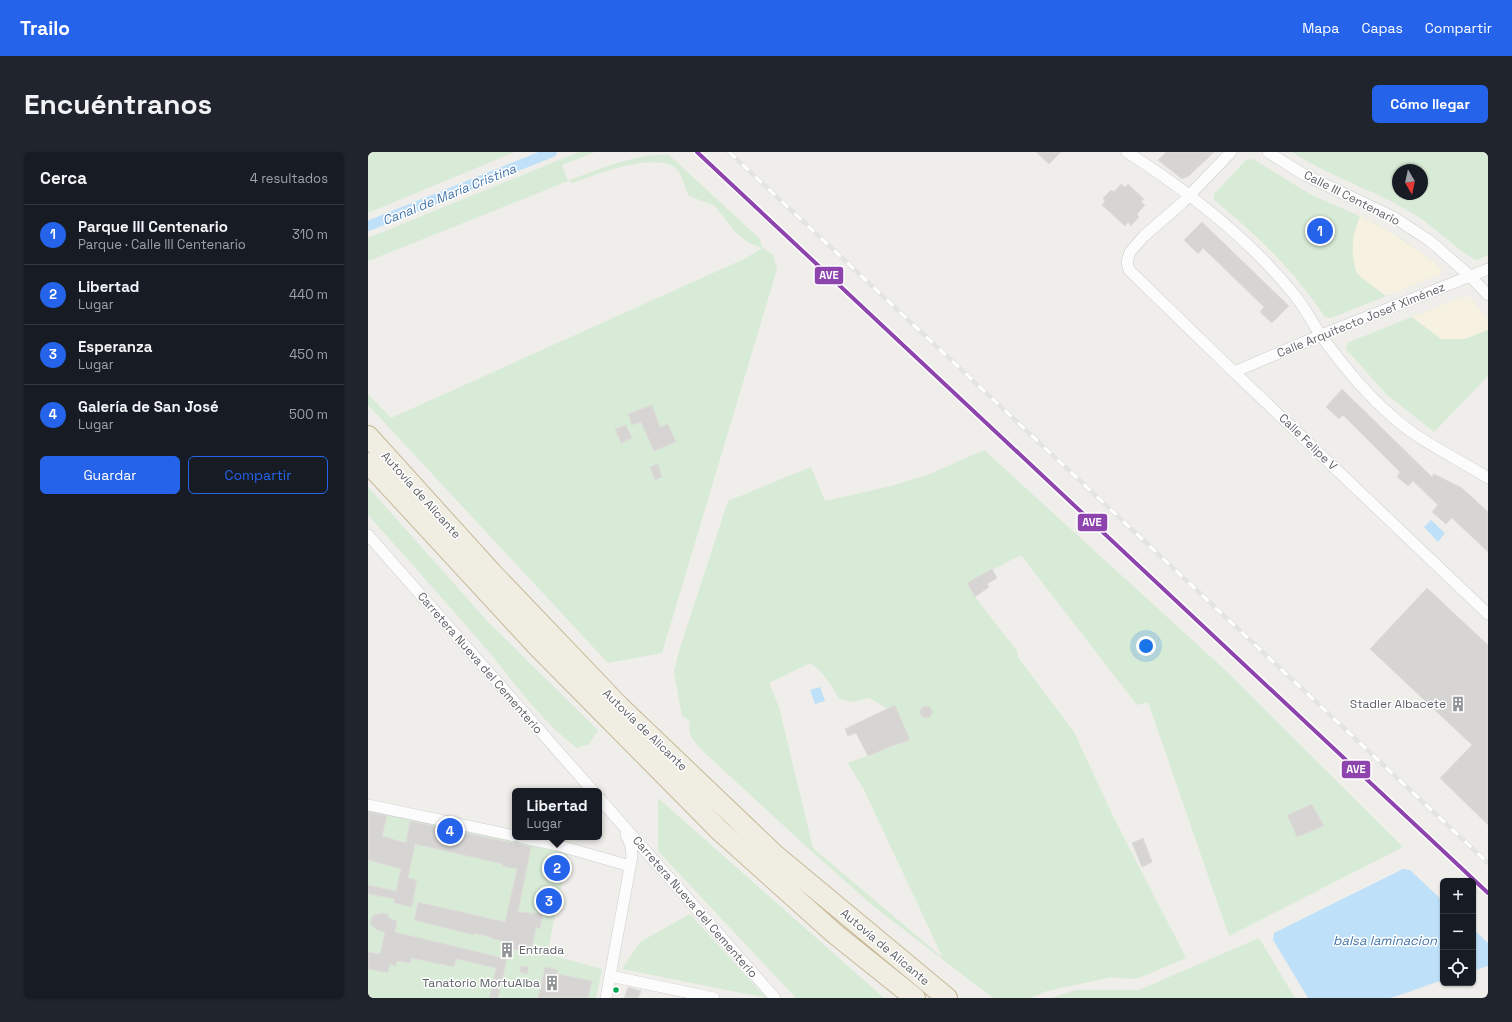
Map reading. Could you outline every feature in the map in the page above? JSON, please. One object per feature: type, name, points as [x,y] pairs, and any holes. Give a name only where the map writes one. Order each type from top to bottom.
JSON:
[{"type":"highway","name":"Autovía de Alicante","points":[[368,436],[492,573],[620,706],[775,855],[946,998]]},
{"type":"highway","name":"Autovía de Alicante","points":[[368,463],[481,586],[612,724],[719,830],[835,934],[915,998]]},
{"type":"highway","points":[[835,934],[859,962],[899,998]]},
{"type":"street","points":[[1127,152],[1189,196],[1234,232],[1264,260],[1294,293],[1321,335],[1356,381],[1394,419],[1438,450],[1488,478]]},
{"type":"street","points":[[1189,196],[1231,152]]},
{"type":"street","name":"Calle III Centenario","points":[[1268,152],[1303,174],[1395,218],[1430,241],[1470,276],[1488,295]]},
{"type":"street","name":"Calle Felipe V","points":[[1189,196],[1144,236],[1130,252],[1127,262],[1130,270],[1234,372],[1488,614]]},
{"type":"street","name":"Calle Arquitecto Josef Ximénez","points":[[1234,372],[1321,335],[1488,269]]},
{"type":"street","name":"Carretera Nueva del Cementerio","points":[[368,535],[589,788]]},
{"type":"street","name":"Carretera Nueva del Cementerio","points":[[602,801],[775,998]]},
{"type":"street","points":[[368,804],[512,835]]},
{"type":"street","points":[[606,998],[632,856],[631,846],[625,828]]},
{"type":"street","points":[[534,840],[630,866]]},
{"type":"street","points":[[610,976],[714,998]]},
{"type":"green space","points":[[368,152],[515,152],[368,213]]},
{"type":"green space","points":[[579,152],[595,152],[562,165],[568,181],[368,261],[368,238]]},
{"type":"green space","points":[[1292,152],[1488,152],[1488,255],[1477,260],[1473,259],[1423,220],[1407,210],[1324,170]]},
{"type":"green space","points":[[669,155],[759,238],[763,248],[773,255],[777,269],[662,653],[608,663],[368,405],[368,394],[391,418],[744,259],[762,248],[747,242],[735,232],[715,206],[689,196],[682,178],[676,168],[666,164],[654,162],[640,163],[597,174],[573,183],[568,181],[604,167],[632,159],[645,156]]},
{"type":"green space","points":[[1253,159],[1310,194],[1375,223],[1404,240],[1442,269],[1441,274],[1331,318],[1325,317],[1313,299],[1274,254],[1246,227],[1214,200],[1214,194],[1246,160]]},
{"type":"green space","points":[[1464,296],[1488,322],[1488,376],[1434,432],[1386,394],[1346,349],[1347,343]]},
{"type":"green space","points":[[984,450],[1223,668],[1403,847],[1229,936],[1148,702],[1137,705],[1021,555],[967,583],[975,597],[1017,651],[1018,657],[1074,732],[1113,816],[1186,958],[1139,978],[1129,979],[1112,977],[1047,991],[1031,998],[993,998],[873,906],[707,755],[693,740],[689,727],[690,721],[682,716],[674,672],[679,651],[728,501],[811,467],[825,501],[891,486],[930,474]],"holes":[[[810,663],[827,679],[839,699],[854,702],[868,698],[887,709],[895,705],[910,740],[848,763],[864,790],[943,958],[813,848],[779,707],[769,683]]]},
{"type":"green space","points":[[368,487],[489,623],[598,730],[589,744],[577,748],[541,715],[489,652],[368,515]]},
{"type":"green space","points":[[658,798],[884,998],[796,998],[658,851]]},
{"type":"green space","points":[[368,809],[532,844],[568,854],[547,954],[602,969],[596,998],[368,998]]},
{"type":"green space","points":[[690,914],[766,998],[622,969],[640,942]]},
{"type":"green space","points":[[1259,938],[1295,998],[1051,998],[1076,990],[1139,990]]},
{"type":"sand","points":[[1360,216],[1382,227],[1413,247],[1442,269],[1441,274],[1386,296],[1357,274],[1353,259],[1353,245],[1355,230]]},
{"type":"sand","points":[[1464,296],[1470,297],[1488,320],[1488,330],[1465,339],[1441,339],[1412,317]]},
{"type":"water","points":[[1431,520],[1445,533],[1438,542],[1424,527]]},
{"type":"water","points":[[820,687],[825,701],[815,704],[810,690]]},
{"type":"water","name":"balsa laminacion","points":[[1403,869],[1410,870],[1440,898],[1440,981],[1391,998],[1308,998],[1273,940],[1274,933]]},
{"type":"water","points":[[1476,932],[1488,943],[1488,966],[1476,970]]},
{"type":"building","points":[[1036,152],[1061,152],[1049,164]]},
{"type":"building","points":[[1166,152],[1214,152],[1189,176],[1182,179],[1158,160]]},
{"type":"building","points":[[1121,184],[1125,187],[1128,184],[1144,199],[1141,202],[1145,205],[1137,214],[1139,217],[1131,226],[1128,222],[1125,226],[1102,205],[1105,201],[1103,198],[1111,190],[1114,192]]},
{"type":"building","points":[[1202,222],[1289,306],[1272,323],[1260,312],[1264,307],[1203,248],[1198,254],[1184,240]]},
{"type":"building","points":[[1342,389],[1432,477],[1434,474],[1462,488],[1488,512],[1488,552],[1452,518],[1446,524],[1432,512],[1438,505],[1413,481],[1408,486],[1397,477],[1400,472],[1343,415],[1339,419],[1326,407]]},
{"type":"building","points":[[652,405],[660,427],[668,424],[676,442],[654,451],[641,422],[632,425],[628,414]]},
{"type":"building","points":[[626,425],[632,438],[621,443],[615,429]]},
{"type":"building","points":[[658,464],[662,477],[655,480],[650,467]]},
{"type":"building","points":[[992,569],[997,578],[987,584],[989,587],[975,597],[967,583]]},
{"type":"building","name":"Stadler Albacete","points":[[1427,588],[1488,645],[1488,825],[1440,778],[1472,745],[1370,649]]},
{"type":"building","points":[[895,705],[910,740],[868,756],[856,733],[848,736],[845,729]]},
{"type":"building","points":[[926,706],[930,708],[932,712],[930,716],[926,718],[922,716],[920,712],[922,708]]},
{"type":"building","points":[[1312,804],[1324,826],[1297,837],[1287,815]]},
{"type":"building","points":[[368,812],[387,816],[382,836],[406,843],[410,821],[531,847],[518,912],[543,914],[540,929],[536,927],[531,952],[505,948],[506,942],[490,937],[475,933],[474,935],[414,920],[418,902],[505,922],[517,869],[502,866],[503,864],[415,844],[408,878],[417,880],[412,907],[394,903],[395,899],[368,894],[368,885],[396,891],[401,869],[368,860]]},
{"type":"building","points":[[1143,838],[1152,862],[1142,867],[1132,843]]},
{"type":"building","points":[[381,913],[388,914],[389,918],[397,921],[395,932],[507,959],[498,998],[489,998],[496,968],[479,964],[456,959],[454,967],[411,958],[410,963],[397,961],[396,966],[390,964],[388,973],[368,969],[368,952],[380,954],[385,932],[377,930],[370,924],[372,916]]},
{"type":"building","points":[[521,966],[529,967],[527,974],[520,972]]},
{"type":"building","points":[[545,967],[558,970],[557,974],[592,981],[588,998],[538,998]]},
{"type":"building","points":[[628,987],[641,991],[638,998],[624,998]]},
{"type":"waterway","name":"Canal de María Cristina","points":[[368,226],[552,152]]},
{"type":"railway","points":[[729,152],[1488,863]]},
{"type":"transit line","name":"AVE","points":[[697,152],[1488,893]]},
{"type":"place","name":"Parque III Centenario","points":[[1320,231]]},
{"type":"place","name":"Stadler Albacete","points":[[1458,704]]},
{"type":"place","name":"Galería de San José","points":[[450,831]]},
{"type":"place","name":"Libertad","points":[[557,868]]},
{"type":"place","name":"Esperanza","points":[[549,901]]},
{"type":"place","name":"Entrada","points":[[507,950]]},
{"type":"place","name":"Tanatorio MortuAlba","points":[[552,983]]}]
